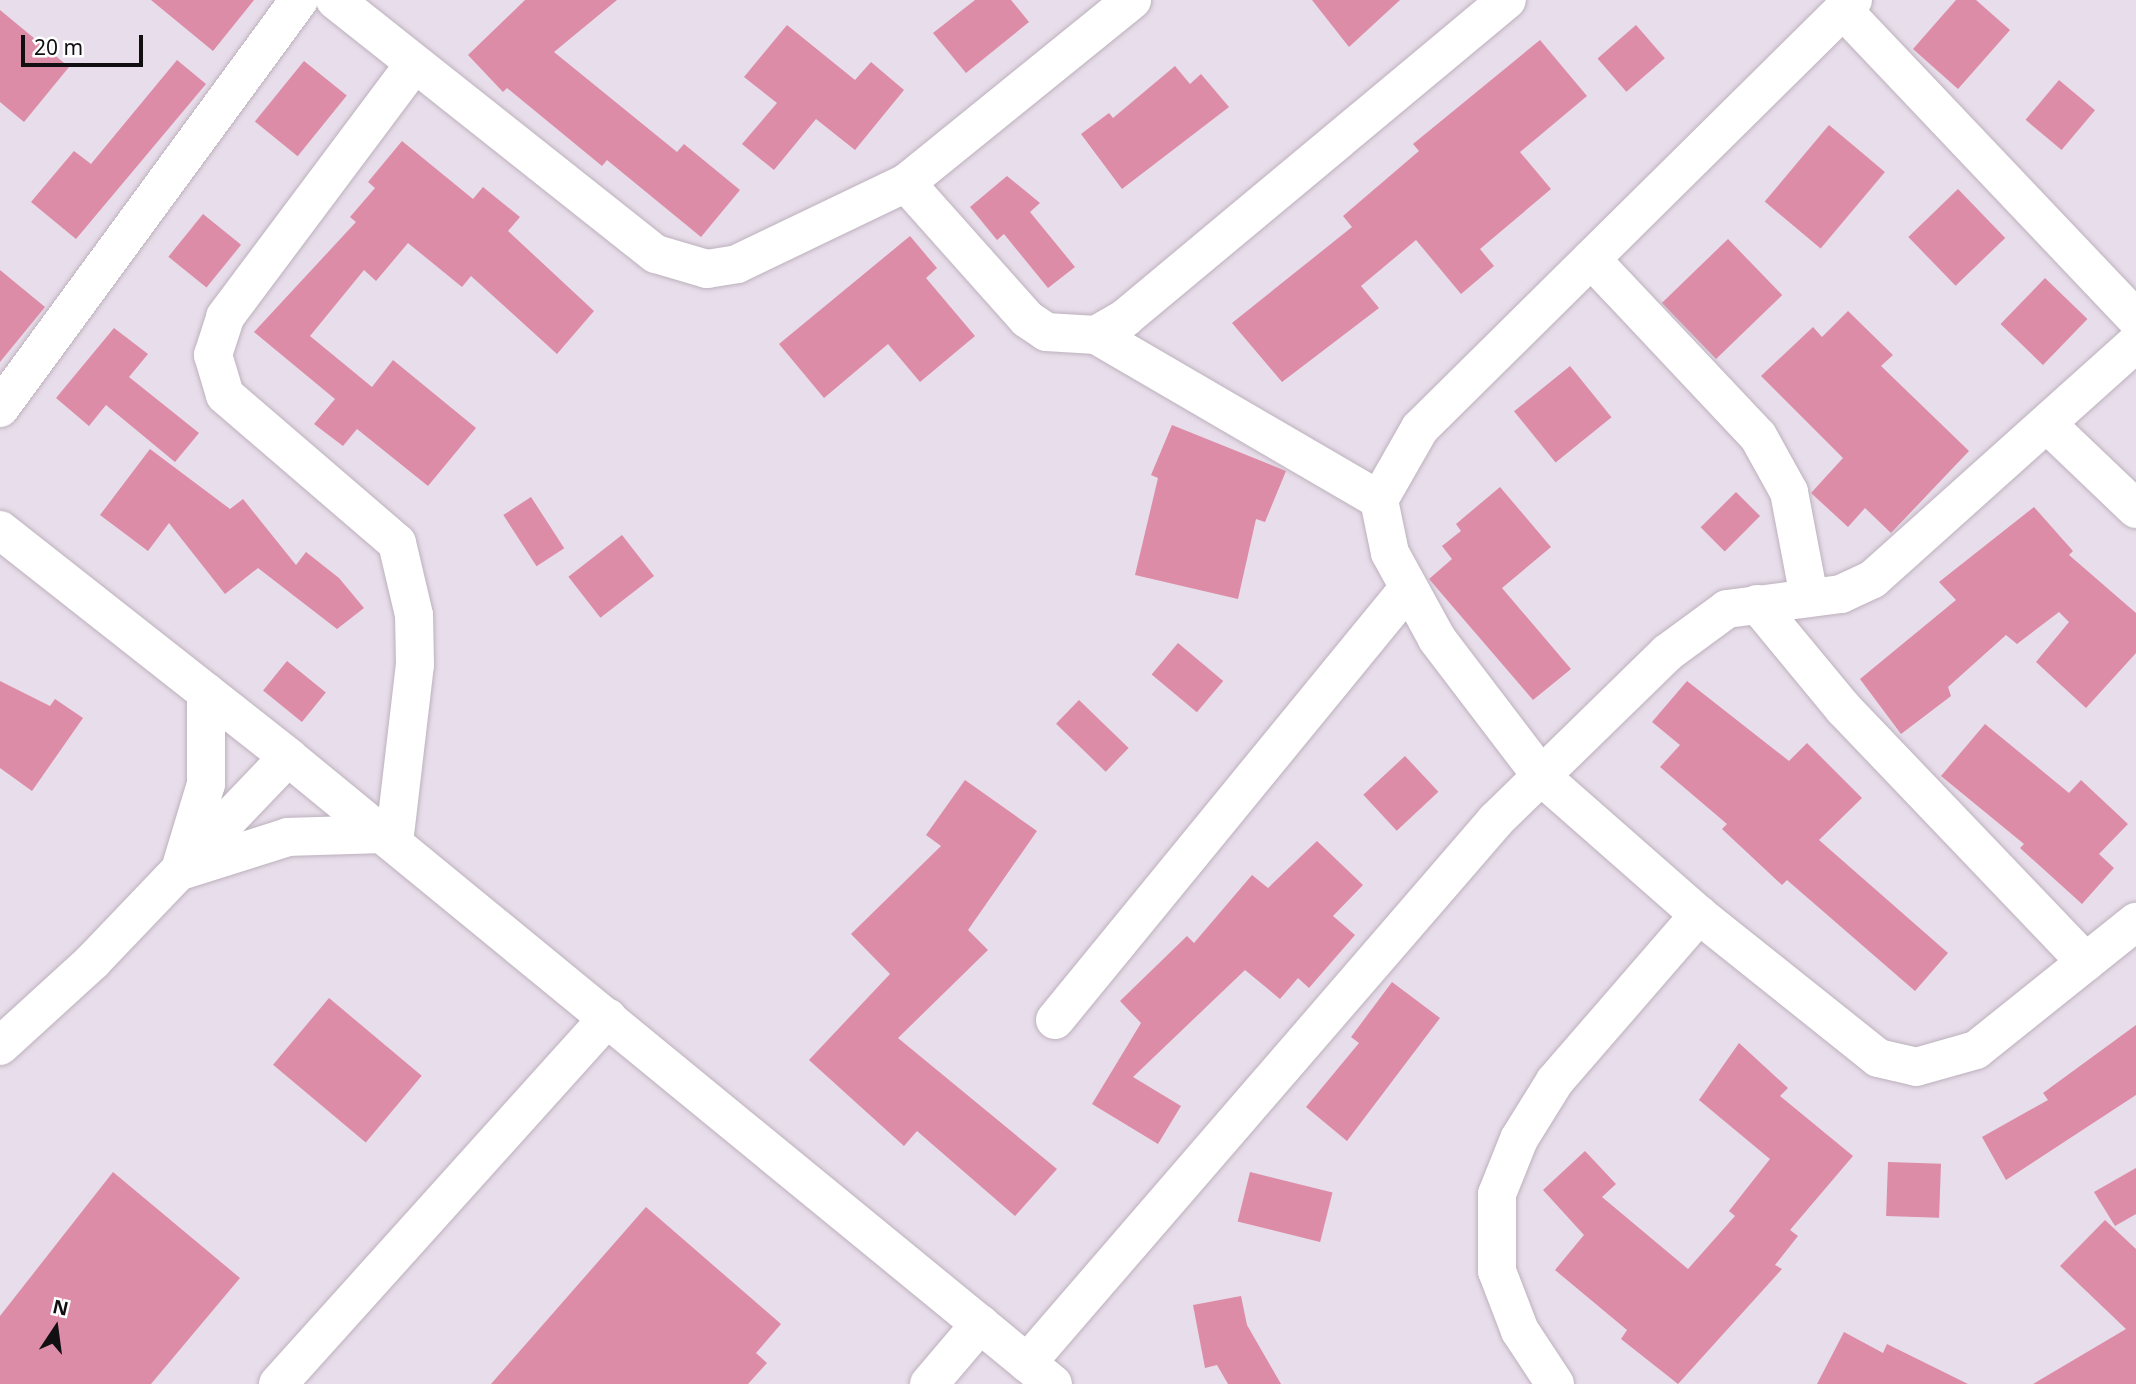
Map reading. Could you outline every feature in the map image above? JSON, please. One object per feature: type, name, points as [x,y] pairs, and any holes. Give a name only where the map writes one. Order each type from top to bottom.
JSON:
[{"type":"street","points":[[0,408],[299,0]]},
{"type":"street","points":[[335,0],[656,254],[686,266],[737,264],[906,183],[1132,0]]},
{"type":"street","points":[[1096,335],[1136,309],[1507,0]]},
{"type":"street","points":[[1379,500],[1420,428],[1848,5],[2136,319]]},
{"type":"street","points":[[394,843],[415,665],[412,601],[397,543],[225,395],[214,355],[225,317],[414,64]]},
{"type":"street","points":[[906,183],[1027,319],[1046,332],[1096,335],[1379,500],[1406,591],[1542,777],[1699,915],[1846,1038],[1878,1058],[1916,1067],[1976,1050],[2136,922]]},
{"type":"street","points":[[1591,259],[1758,436],[1789,492],[1809,597]]},
{"type":"street","points":[[0,530],[288,757],[1040,1373],[1464,855],[1705,622],[1727,609],[1841,594],[1873,579],[2136,344]]},
{"type":"street","points":[[2048,424],[2136,509]]},
{"type":"street","points":[[1055,1020],[1406,591]]},
{"type":"street","points":[[1757,604],[1869,736],[2086,962]]},
{"type":"street","points":[[179,871],[206,784],[206,692]]},
{"type":"street","points":[[0,1046],[179,871],[288,757]]},
{"type":"street","points":[[179,871],[288,837],[394,843]]},
{"type":"street","points":[[1555,1384],[1520,1331],[1497,1271],[1497,1194],[1520,1139],[1555,1081],[1699,915]]},
{"type":"street","points":[[278,1384],[608,1018]]},
{"type":"street","points":[[929,1384],[980,1324]]},
{"type":"building","points":[[151,0],[254,0],[213,51]]},
{"type":"building","points":[[525,0],[617,0],[554,52],[677,152],[684,144],[740,190],[701,237],[607,160],[602,166],[507,88],[503,92],[468,55]]},
{"type":"building","points":[[975,0],[1011,0],[1029,22],[966,73],[933,33]]},
{"type":"building","points":[[1312,0],[1400,0],[1349,47]]},
{"type":"building","points":[[1956,0],[1976,0],[2010,30],[1958,89],[1913,49]]},
{"type":"building","points":[[0,10],[69,67],[24,122],[0,102]]},
{"type":"building","points":[[787,25],[855,80],[871,62],[904,90],[855,150],[816,119],[774,170],[742,144],[777,103],[744,77]]},
{"type":"building","points":[[1636,25],[1665,58],[1626,92],[1598,58]]},
{"type":"building","points":[[1540,40],[1587,96],[1520,152],[1551,189],[1480,249],[1494,266],[1461,294],[1416,240],[1361,286],[1379,308],[1282,382],[1232,323],[1352,227],[1343,216],[1419,151],[1413,144]]},
{"type":"building","points":[[177,60],[206,84],[76,239],[31,202],[74,151],[91,164]]},
{"type":"building","points":[[304,61],[347,96],[298,156],[255,122]]},
{"type":"building","points":[[1175,66],[1190,84],[1201,74],[1229,107],[1122,189],[1081,134],[1109,113],[1113,118]]},
{"type":"building","points":[[2059,80],[2095,110],[2062,150],[2026,120]]},
{"type":"building","points":[[1829,125],[1885,172],[1821,249],[1765,202]]},
{"type":"building","points":[[402,141],[473,199],[483,187],[520,217],[508,231],[594,311],[557,354],[471,276],[462,287],[408,243],[376,281],[364,270],[310,336],[372,387],[393,360],[476,428],[428,486],[357,429],[343,446],[314,424],[335,399],[254,332],[356,222],[350,217],[375,188],[368,182]]},
{"type":"building","points":[[1007,176],[1040,203],[1030,212],[1075,267],[1048,288],[1004,234],[997,240],[970,207]]},
{"type":"building","points":[[1958,189],[2005,238],[1956,286],[1908,237]]},
{"type":"building","points":[[203,214],[241,245],[206,288],[168,257]]},
{"type":"building","points":[[910,236],[937,268],[926,278],[975,336],[920,382],[888,344],[824,398],[779,344]]},
{"type":"building","points":[[1728,239],[1782,295],[1716,359],[1662,303]]},
{"type":"building","points":[[0,270],[45,307],[0,362]]},
{"type":"building","points":[[2045,278],[2087,319],[2043,365],[2001,324]]},
{"type":"building","points":[[1848,311],[1893,355],[1881,366],[1969,451],[1891,533],[1865,508],[1848,527],[1811,493],[1843,458],[1761,376],[1813,327],[1822,337]]},
{"type":"building","points":[[114,328],[148,354],[129,377],[199,433],[175,462],[106,405],[89,426],[56,398]]},
{"type":"building","points":[[1570,366],[1612,417],[1556,463],[1514,411]]},
{"type":"building","points":[[1172,425],[1286,471],[1265,522],[1256,519],[1238,599],[1135,575],[1158,478],[1151,475]]},
{"type":"building","points":[[150,449],[230,509],[243,499],[296,565],[306,552],[339,578],[364,608],[337,629],[258,568],[225,594],[169,523],[148,551],[100,515]]},
{"type":"building","points":[[1500,487],[1551,547],[1502,588],[1571,669],[1533,700],[1429,579],[1452,559],[1442,546],[1461,531],[1456,524]]},
{"type":"building","points":[[1736,492],[1760,516],[1725,551],[1701,527]]},
{"type":"building","points":[[531,497],[564,548],[537,566],[503,515]]},
{"type":"building","points":[[2034,507],[2073,551],[2069,555],[2136,613],[2136,653],[2086,708],[2036,662],[2069,622],[2059,612],[2017,644],[2006,635],[1948,687],[1951,696],[1901,734],[1860,679],[1956,600],[1939,582]]},
{"type":"building","points":[[622,535],[654,576],[600,618],[568,577]]},
{"type":"building","points":[[1178,643],[1223,681],[1197,712],[1152,674]]},
{"type":"building","points":[[287,661],[326,692],[302,722],[263,691]]},
{"type":"building","points":[[0,681],[50,706],[55,699],[83,718],[32,791],[0,768]]},
{"type":"building","points":[[1687,681],[1789,761],[1807,743],[1862,798],[1819,840],[1948,953],[1915,991],[1787,880],[1782,885],[1722,829],[1727,824],[1660,767],[1680,745],[1652,722]]},
{"type":"building","points":[[1079,700],[1129,748],[1106,772],[1056,724]]},
{"type":"building","points":[[1985,724],[2069,793],[2081,780],[2128,824],[2099,854],[2114,868],[2082,904],[2020,848],[2024,844],[1941,776]]},
{"type":"building","points":[[1405,756],[1438,792],[1397,831],[1363,795]]},
{"type":"building","points":[[965,780],[1037,831],[968,930],[988,950],[898,1038],[1057,1169],[1015,1216],[917,1131],[904,1146],[809,1060],[890,974],[851,934],[941,846],[926,835]]},
{"type":"building","points":[[1317,841],[1363,885],[1333,916],[1355,935],[1309,988],[1298,978],[1280,999],[1245,970],[1133,1077],[1181,1106],[1158,1144],[1092,1104],[1141,1023],[1120,1001],[1187,936],[1194,943],[1252,875],[1268,888]]},
{"type":"building","points":[[1392,982],[1440,1018],[1347,1141],[1306,1107],[1359,1043],[1351,1037]]},
{"type":"building","points":[[329,998],[422,1076],[366,1142],[273,1065]]},
{"type":"building","points":[[2136,1025],[2136,1095],[2006,1180],[1982,1137],[2048,1100],[2043,1093]]},
{"type":"building","points":[[1739,1043],[1788,1088],[1780,1096],[1853,1156],[1790,1230],[1798,1236],[1775,1265],[1782,1269],[1678,1384],[1621,1339],[1627,1330],[1555,1270],[1584,1235],[1543,1190],[1585,1151],[1616,1184],[1602,1197],[1688,1269],[1735,1216],[1729,1211],[1770,1159],[1699,1100]]},
{"type":"building","points":[[1888,1162],[1941,1164],[1939,1218],[1886,1216]]},
{"type":"building","points":[[2136,1168],[2136,1214],[2115,1226],[2094,1192]]},
{"type":"building","points":[[113,1172],[240,1278],[151,1384],[0,1384],[0,1316]]},
{"type":"building","points":[[1250,1172],[1332,1193],[1320,1242],[1238,1221]]},
{"type":"building","points":[[646,1207],[781,1324],[756,1353],[767,1363],[748,1384],[491,1384]]},
{"type":"building","points":[[2105,1220],[2136,1249],[2136,1384],[2033,1384],[2126,1329],[2060,1266]]},
{"type":"building","points":[[1241,1296],[1247,1325],[1281,1384],[1228,1384],[1217,1365],[1205,1368],[1193,1305]]},
{"type":"building","points":[[1844,1332],[1883,1353],[1887,1344],[1968,1384],[1817,1384]]}]
